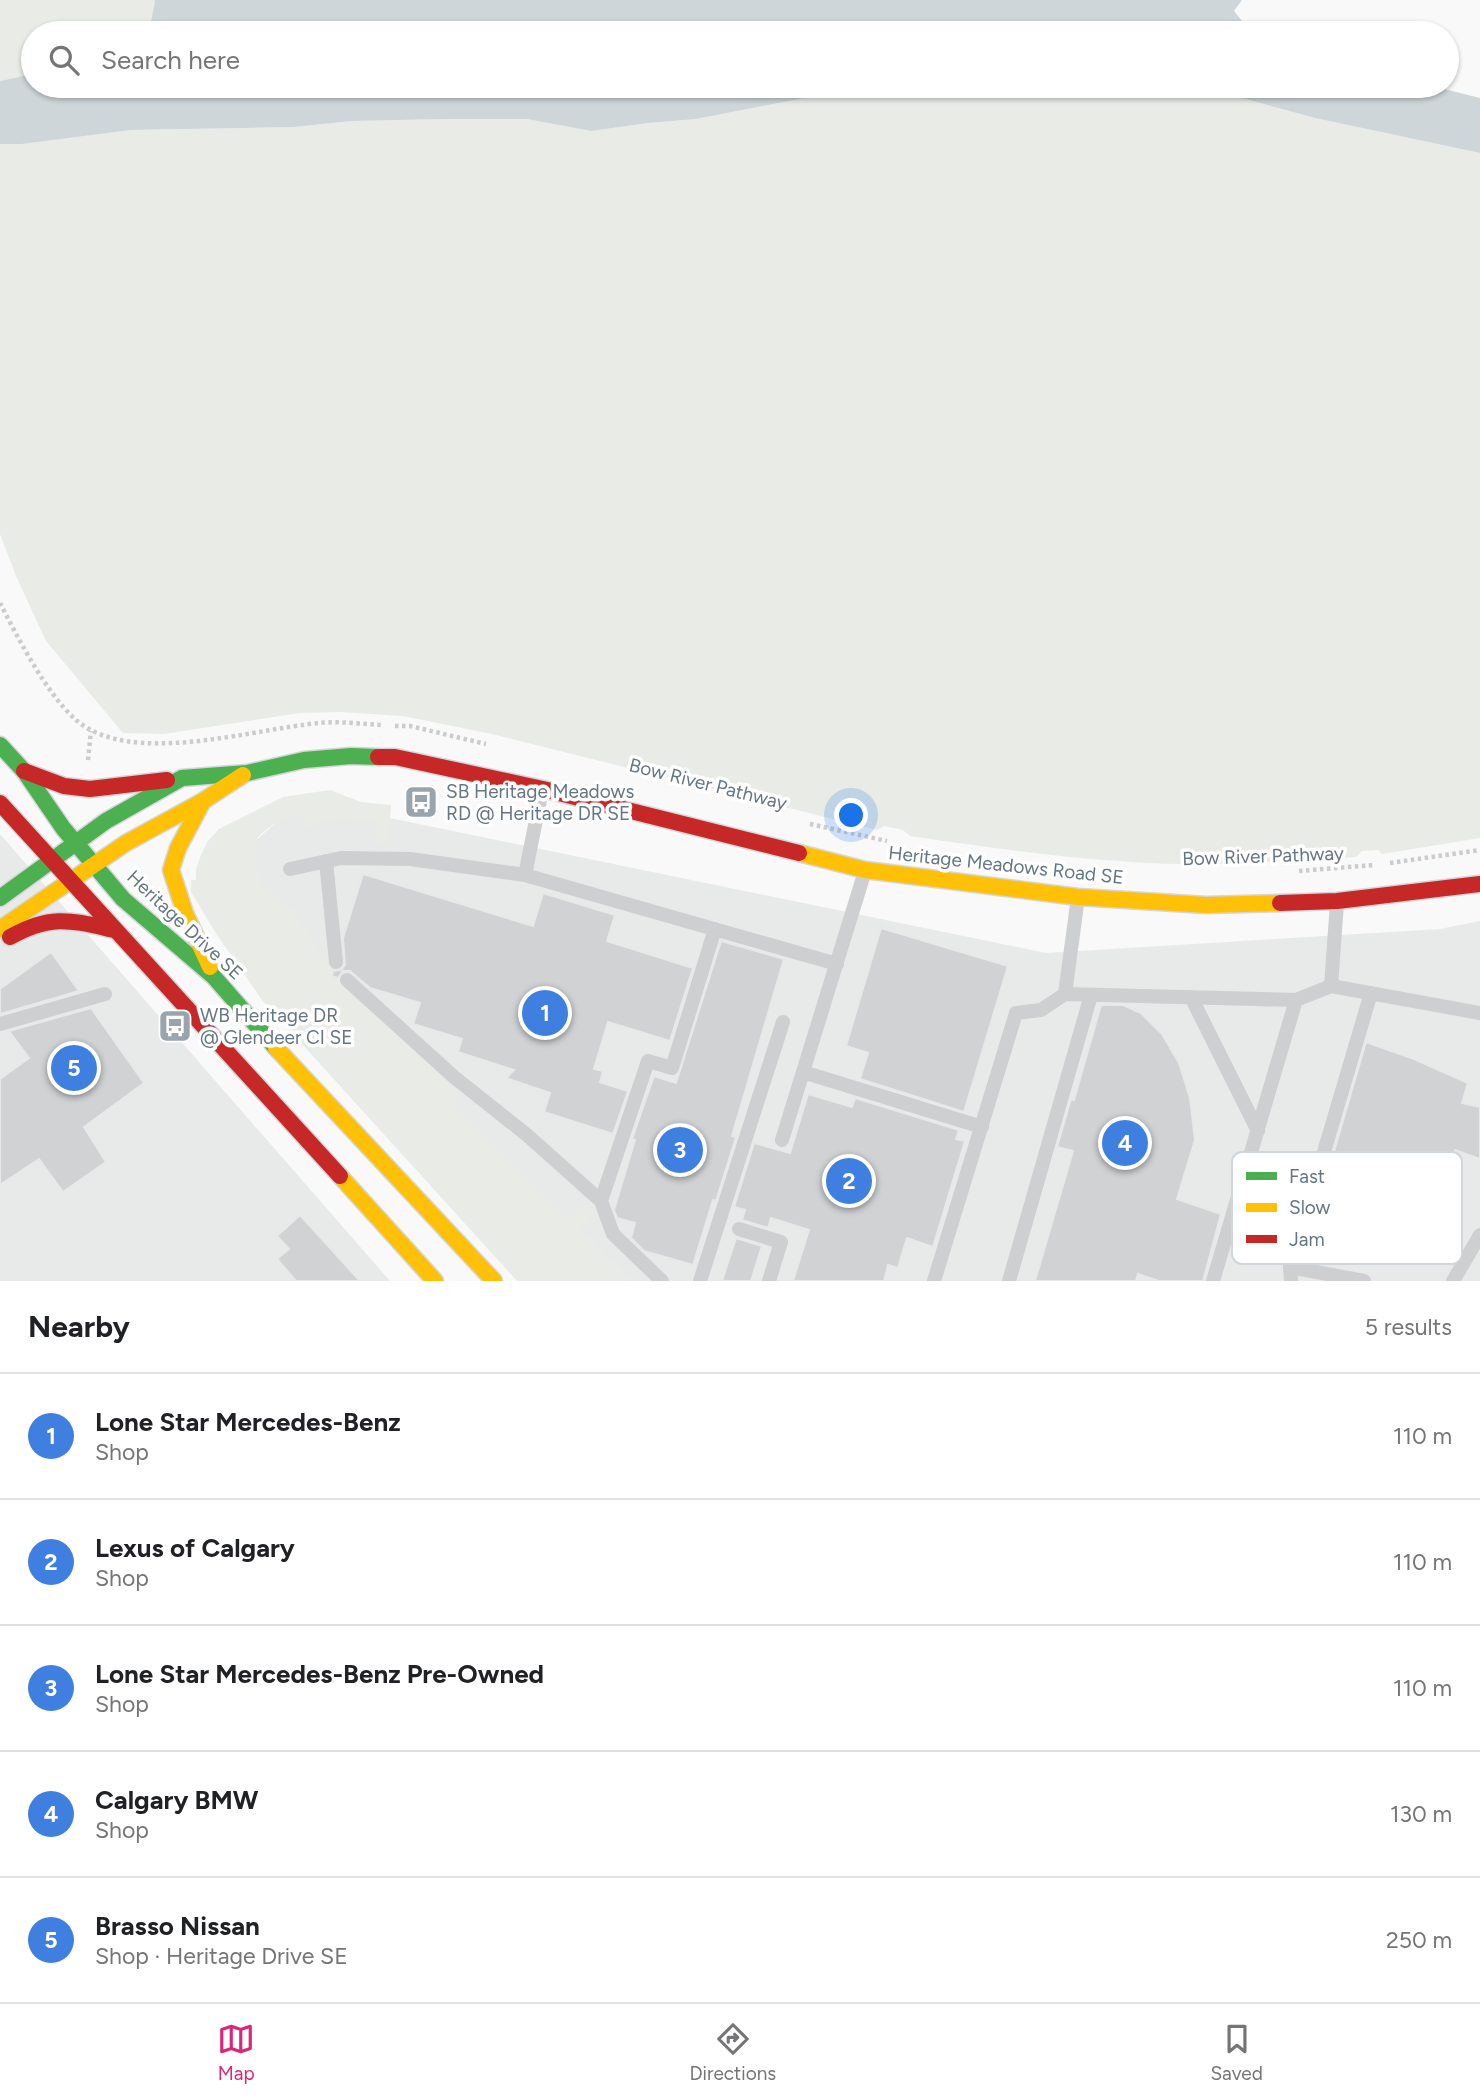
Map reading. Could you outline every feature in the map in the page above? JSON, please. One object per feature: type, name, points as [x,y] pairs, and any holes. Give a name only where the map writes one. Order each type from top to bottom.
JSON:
[{"type":"main road","name":"Heritage Drive SE","points":[[0,745],[24,771],[93,864],[132,907],[214,977],[245,1014],[495,1281]]},
{"type":"main road","name":"Heritage Meadows Road SE","points":[[0,898],[110,819],[182,778],[247,773],[304,760],[351,756],[395,757],[542,789],[865,870],[1077,897],[1206,905],[1337,901],[1480,884]]},
{"type":"main road","points":[[24,771],[64,786],[90,789],[182,778]]},
{"type":"main road","name":"Heritage Meadows Road SE","points":[[0,929],[93,864],[247,773]]},
{"type":"main road","points":[[203,801],[178,848],[171,870],[185,913],[214,977]]},
{"type":"main road","points":[[0,803],[435,1281]]},
{"type":"main road","points":[[0,943],[34,924],[51,921],[114,930]]},
{"type":"lane","points":[[525,875],[542,789]]},
{"type":"lane","points":[[290,869],[341,858],[410,859],[525,875],[836,964]]},
{"type":"lane","points":[[326,861],[336,962]]},
{"type":"lane","points":[[782,1140],[865,870]]},
{"type":"lane","points":[[1065,994],[1077,897]]},
{"type":"lane","points":[[1331,986],[1337,901]]},
{"type":"lane","points":[[601,1200],[648,1062],[672,1068],[715,929]]},
{"type":"lane","points":[[346,981],[454,1077],[527,1135],[601,1200],[613,1234],[662,1281]]},
{"type":"lane","points":[[934,1281],[1016,1013],[1041,1010],[1065,994],[1296,1000],[1331,986],[1480,1013]]},
{"type":"lane","points":[[1326,1152],[1371,993]]},
{"type":"lane","points":[[0,1024],[105,994]]},
{"type":"lane","points":[[1009,1281],[1091,995]]},
{"type":"lane","points":[[1191,998],[1258,1131]]},
{"type":"lane","points":[[1252,1152],[1296,1000]]},
{"type":"lane","points":[[700,1281],[783,1022]]},
{"type":"lane","points":[[803,1072],[982,1127]]},
{"type":"lane","points":[[1213,1281],[1232,1218]]},
{"type":"lane","points":[[739,1229],[781,1242],[769,1281]]},
{"type":"lane","points":[[1454,1281],[1480,1235]]},
{"type":"lane","points":[[1291,1274],[1364,1281]]},
{"type":"path","points":[[0,603],[23,646],[62,705],[74,719],[91,731],[129,742],[179,744],[321,723],[410,726],[487,745]]},
{"type":"path","points":[[87,766],[91,731]]},
{"type":"path","name":"Bow River Pathway","points":[[801,821],[895,843]]},
{"type":"path","name":"Bow River Pathway","points":[[1293,871],[1377,865],[1480,850]]},
{"type":"shaded area","points":[[0,0],[155,1],[151,21],[21,21],[21,77],[0,81]]},
{"type":"shaded area","points":[[153,0],[1242,0],[1234,11],[1242,21],[151,21]]},
{"type":"shaded area","points":[[21,77],[21,98],[804,98],[696,119],[591,131],[527,119],[352,121],[294,127],[131,130],[22,144],[0,144],[0,81]]},
{"type":"shaded area","points":[[1459,93],[1480,98],[1480,153],[1315,118],[1242,98],[1459,98]]},
{"type":"shaded area","points":[[804,98],[1242,98],[1315,118],[1480,153],[1480,838],[1382,854],[1378,850],[1362,851],[1356,857],[1202,864],[1112,861],[910,836],[903,830],[884,826],[877,830],[492,734],[403,716],[340,712],[300,713],[164,734],[123,733],[46,641],[0,534],[0,144],[22,144],[131,130],[294,127],[352,121],[527,119],[591,131],[696,119]]},
{"type":"shaded area","points":[[330,790],[361,802],[391,805],[388,843],[374,841],[375,822],[343,818],[304,827],[302,814],[283,819],[257,838],[255,864],[263,885],[296,913],[323,958],[457,1092],[455,1106],[567,1219],[585,1202],[595,1213],[580,1230],[632,1281],[517,1281],[262,1000],[217,935],[191,892],[191,880],[196,880],[196,869],[207,842],[219,829],[283,797]]},
{"type":"shaded area","points":[[302,800],[1046,953],[1440,929],[1480,921],[1480,1281],[618,1281],[326,986],[231,862]]},
{"type":"shaded area","points":[[0,834],[390,1281],[0,1281]]},
{"type":"building","points":[[363,874],[533,926],[543,893],[615,915],[607,941],[693,968],[670,1041],[608,1022],[594,1069],[603,1071],[600,1082],[628,1091],[613,1134],[544,1112],[550,1093],[506,1078],[514,1070],[458,1052],[462,1039],[413,1024],[420,1003],[370,988],[350,971],[343,971],[338,978],[332,976],[333,971],[341,970],[345,965],[343,938]]},
{"type":"building","points":[[881,928],[1008,966],[964,1112],[860,1079],[868,1053],[846,1046]]},
{"type":"building","points":[[721,941],[784,959],[732,1136],[736,1137],[693,1265],[644,1251],[631,1238],[635,1223],[617,1218],[614,1210],[635,1140],[632,1139],[654,1076],[676,1083]]},
{"type":"building","points":[[51,952],[79,991],[0,1014],[0,989]]},
{"type":"building","points":[[1101,1005],[1123,1005],[1141,1013],[1162,1034],[1179,1063],[1190,1098],[1195,1140],[1177,1199],[1221,1214],[1203,1281],[1159,1281],[1138,1274],[1136,1281],[1035,1281],[1073,1151],[1057,1147],[1071,1099],[1074,1100]]},
{"type":"building","points":[[91,1008],[144,1083],[84,1127],[106,1162],[63,1192],[39,1159],[0,1185],[0,1079],[29,1058],[9,1031]]},
{"type":"building","points":[[1366,1042],[1414,1059],[1468,1083],[1462,1103],[1480,1107],[1480,1159],[1455,1150],[1334,1152]]},
{"type":"building","points":[[808,1094],[852,1107],[855,1098],[959,1130],[956,1139],[965,1141],[933,1247],[907,1238],[898,1268],[888,1265],[884,1281],[793,1281],[809,1230],[771,1218],[768,1228],[742,1220],[745,1210],[734,1207],[754,1143],[790,1153]]},
{"type":"building","points":[[300,1215],[360,1281],[296,1281],[277,1259],[289,1249],[277,1236]]},
{"type":"building","points":[[736,1238],[762,1246],[751,1281],[722,1281]]},
{"type":"traffic: fast","points":[[0,745],[24,771],[63,828],[123,899],[214,977],[276,1048]]},
{"type":"traffic: fast","points":[[0,898],[106,821],[182,778],[247,773],[304,760],[378,757]]},
{"type":"traffic: slow","points":[[0,929],[126,843],[203,801],[243,775]]},
{"type":"traffic: slow","points":[[203,801],[178,848],[171,870],[185,913],[210,967]]},
{"type":"traffic: slow","points":[[799,853],[865,870],[1078,897],[1206,905],[1280,903]]},
{"type":"traffic: slow","points":[[276,1048],[494,1281]]},
{"type":"traffic: slow","points":[[340,1176],[435,1281]]},
{"type":"traffic: jam","points":[[378,757],[395,757],[543,789],[799,853]]},
{"type":"traffic: jam","points":[[24,771],[64,786],[90,789],[167,780]]},
{"type":"traffic: jam","points":[[0,803],[340,1176]]},
{"type":"traffic: jam","points":[[1280,903],[1337,901],[1480,884]]},
{"type":"traffic: jam","points":[[10,937],[37,925],[61,921],[114,930]]},
{"type":"place","name":"SB Heritage Meadows RD @ Heritage DR SE","points":[[421,802]]},
{"type":"place","name":"Lone Star Mercedes-Benz","points":[[545,1013]]},
{"type":"place","name":"WB Heritage DR @ Glendeer CI SE","points":[[175,1026]]},
{"type":"place","name":"Brasso Nissan","points":[[74,1068]]},
{"type":"place","name":"Calgary BMW","points":[[1125,1143]]},
{"type":"place","name":"Lone Star Mercedes-Benz Pre-Owned","points":[[680,1150]]},
{"type":"place","name":"Lexus of Calgary","points":[[849,1181]]}]
